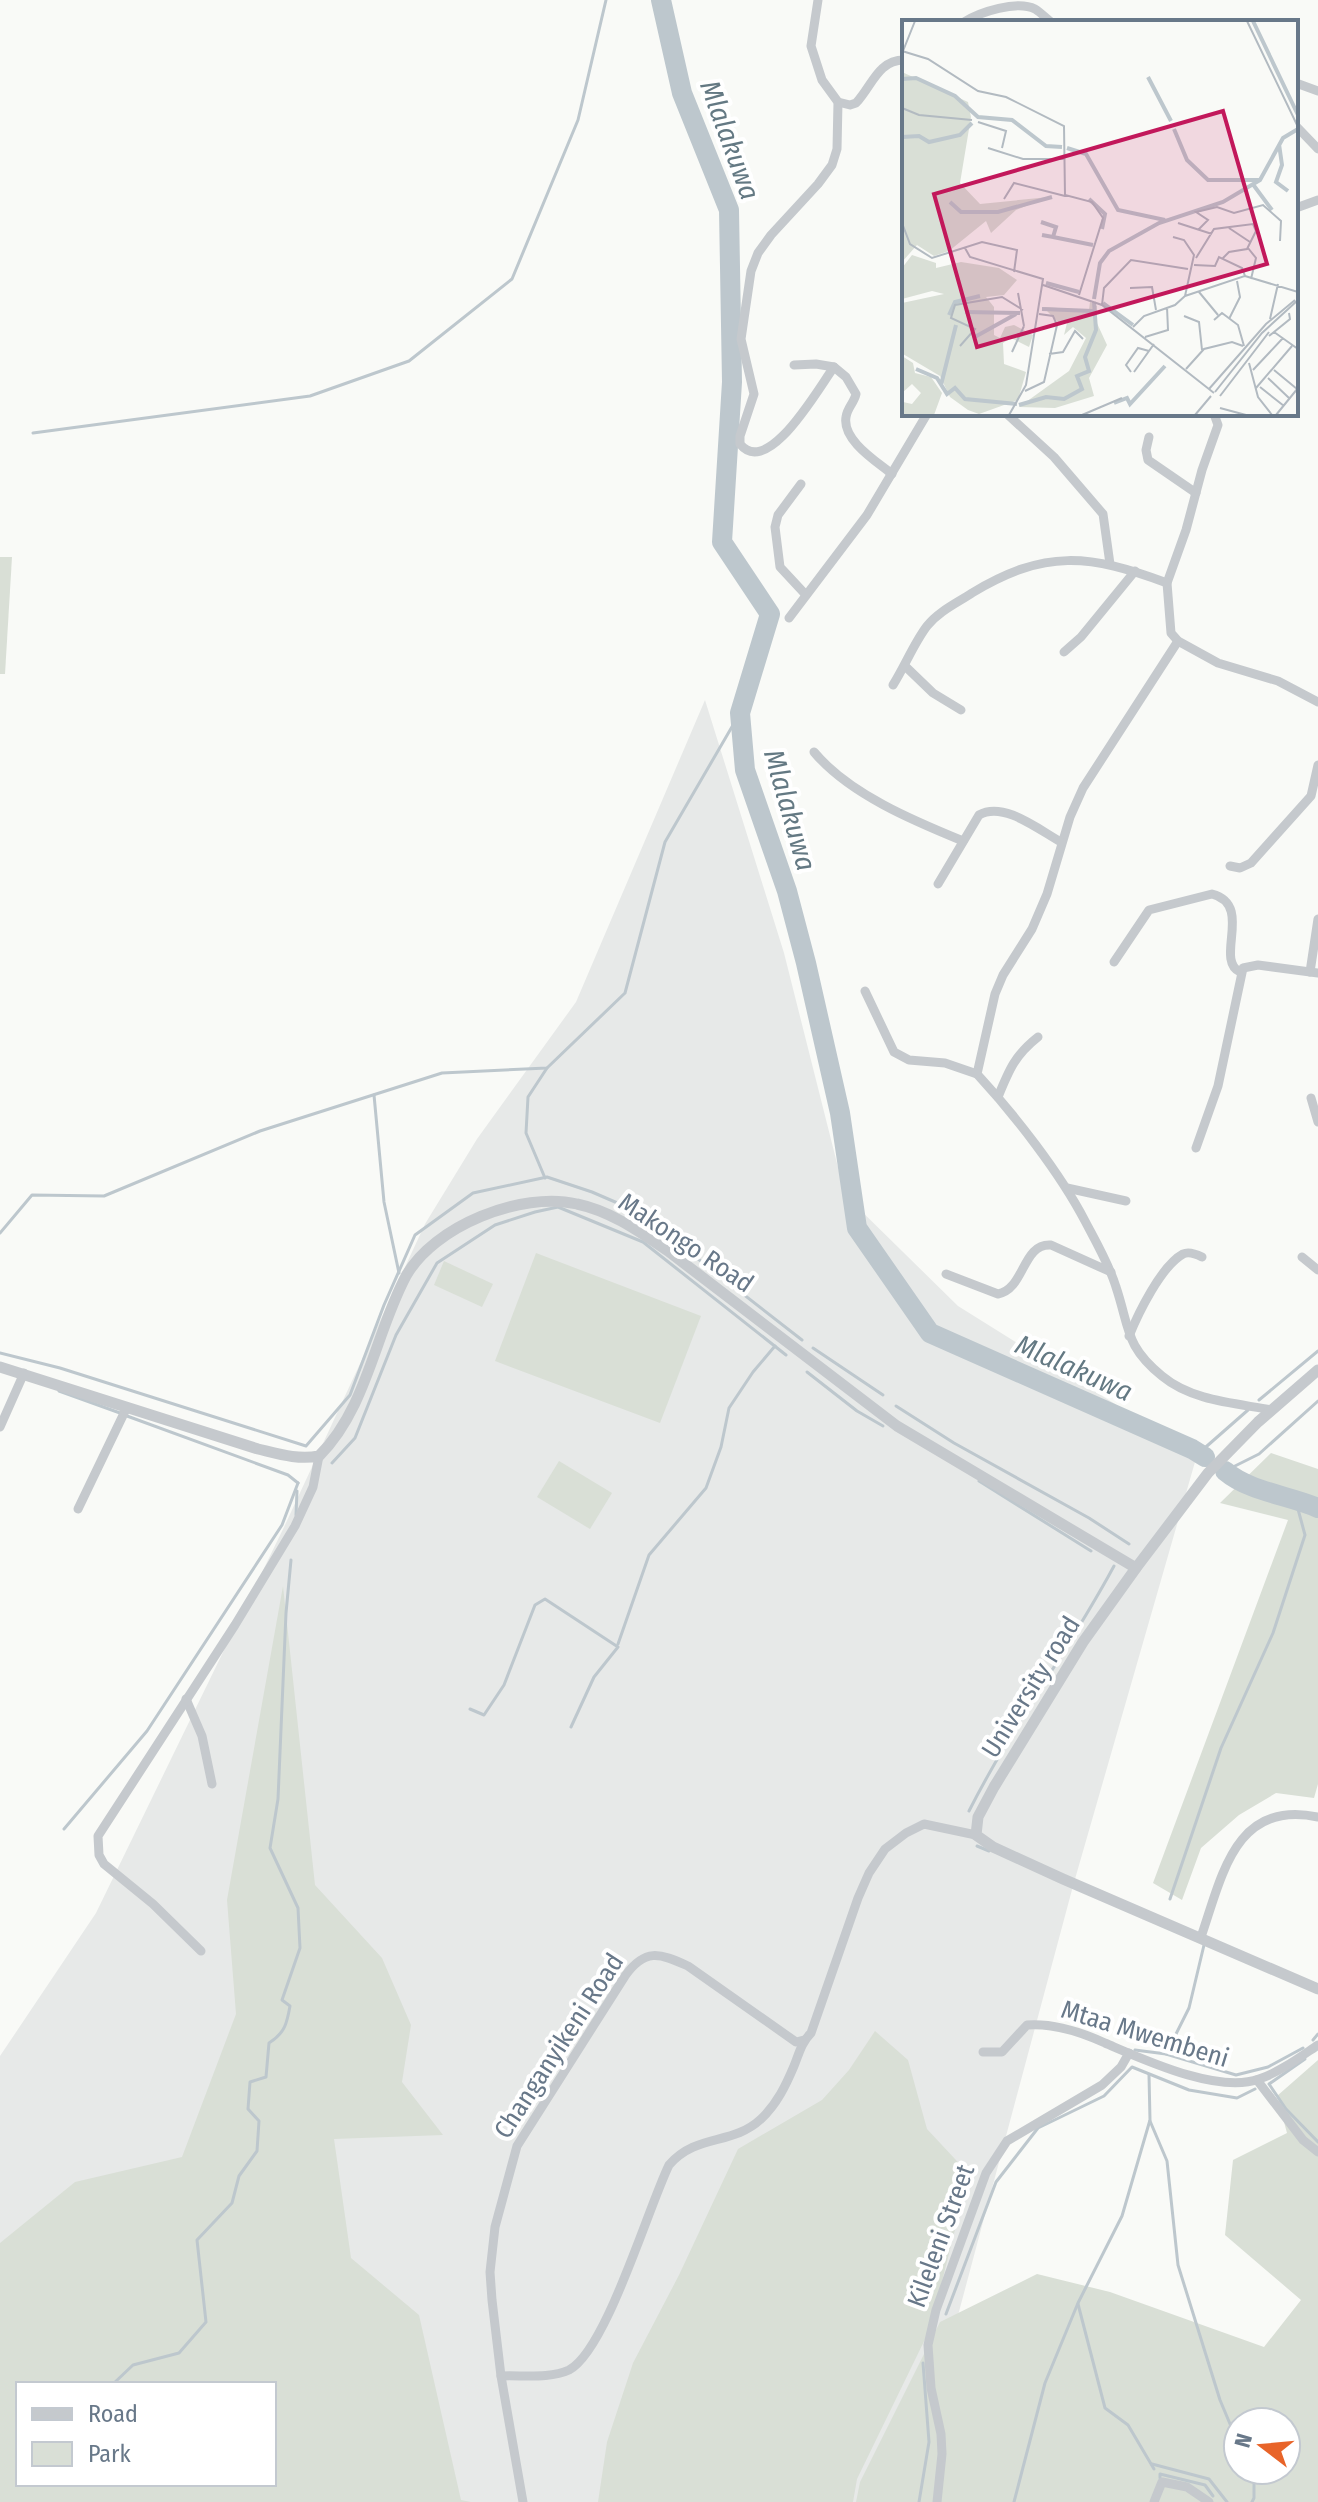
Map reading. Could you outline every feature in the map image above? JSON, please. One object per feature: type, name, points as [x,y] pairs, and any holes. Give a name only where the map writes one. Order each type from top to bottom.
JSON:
[{"type":"street","points":[[818,0],[812,35],[813,56],[822,80],[838,102],[837,149],[832,165],[771,235],[758,253],[751,271],[741,339],[754,394],[740,436],[743,448],[759,453],[781,440],[834,367]]},
{"type":"street","points":[[968,20],[982,13],[1021,5],[1035,9],[1049,20]]},
{"type":"street","points":[[838,102],[856,103],[884,65],[902,60]]},
{"type":"street","points":[[1298,84],[1318,91]]},
{"type":"street","points":[[1298,128],[1318,149]]},
{"type":"street","points":[[1298,207],[1318,200]]},
{"type":"street","points":[[794,365],[807,363],[834,367],[846,377],[856,394],[845,419],[847,431],[868,455],[892,474]]},
{"type":"street","points":[[789,618],[854,535],[926,416]]},
{"type":"street","points":[[1009,416],[1054,457],[1103,514],[1110,564]]},
{"type":"street","points":[[1215,416],[1218,425],[1167,583],[1171,633],[1178,641],[1218,663],[1278,681],[1318,702]]},
{"type":"street","points":[[1149,437],[1146,450],[1148,460],[1196,493]]},
{"type":"street","points":[[801,484],[778,515],[775,527],[780,567],[806,595]]},
{"type":"street","points":[[893,685],[927,626],[942,612],[989,582],[1032,564],[1058,560],[1110,564],[1167,583]]},
{"type":"street","points":[[1064,652],[1081,637],[1135,571]]},
{"type":"street","points":[[977,1074],[995,994],[1003,975],[1032,929],[1047,894],[1061,842],[1083,788],[1178,641]]},
{"type":"street","points":[[905,666],[933,693],[961,710]]},
{"type":"street","points":[[814,752],[832,772],[864,793],[963,841]]},
{"type":"street","points":[[1230,866],[1240,868],[1251,863],[1302,808],[1311,796],[1318,765]]},
{"type":"street","points":[[938,884],[979,815],[987,811],[1005,813],[1023,820],[1061,842]]},
{"type":"street","points":[[1114,962],[1149,910],[1212,894],[1222,896],[1231,906],[1230,964],[1240,972]]},
{"type":"street","points":[[1196,1148],[1218,1086],[1240,972],[1250,964],[1314,972],[1318,919]]},
{"type":"street","points":[[865,991],[894,1052],[909,1060],[945,1063],[977,1074],[1067,1188],[1111,1272],[1129,1336],[1138,1353],[1175,1386],[1187,1392],[1272,1410]]},
{"type":"street","points":[[998,1097],[1022,1049],[1038,1037]]},
{"type":"street","points":[[1311,1098],[1318,1122]]},
{"type":"street","points":[[1067,1188],[1126,1201]]},
{"type":"street","name":"Makongo Road","points":[[319,1456],[343,1427],[407,1274],[425,1251],[448,1234],[497,1210],[537,1202],[575,1203],[601,1211],[631,1226],[668,1251],[897,1426],[1136,1568]]},
{"type":"street","points":[[946,1274],[998,1294],[1006,1293],[1035,1248],[1041,1244],[1051,1245],[1111,1272]]},
{"type":"street","points":[[1129,1336],[1147,1296],[1166,1272],[1183,1254],[1202,1257]]},
{"type":"street","points":[[1302,1257],[1318,1270]]},
{"type":"street","points":[[0,1367],[258,1449],[286,1456],[319,1456],[313,1487],[295,1526],[103,1828],[97,1846],[104,1864],[153,1904],[201,1951]]},
{"type":"street","name":"University road","points":[[976,1835],[978,1817],[989,1795],[1083,1642],[1136,1568],[1208,1473],[1318,1370]]},
{"type":"street","points":[[0,1427],[24,1373]]},
{"type":"street","points":[[78,1509],[127,1407]]},
{"type":"street","points":[[186,1699],[202,1736],[212,1784]]},
{"type":"street","points":[[1201,1937],[1227,1862],[1247,1831],[1263,1819],[1291,1814],[1318,1817]]},
{"type":"street","points":[[501,2376],[566,2372],[583,2358],[622,2283],[669,2165],[693,2145],[743,2132],[761,2120],[783,2090],[804,2040],[811,2033],[869,1873],[885,1849],[924,1824],[976,1835],[993,1847],[1063,1879],[1318,1989]]},
{"type":"street","name":"Changanyikeni Road","points":[[523,2502],[501,2376],[490,2272],[495,2227],[517,2146],[634,1964],[645,1956],[657,1954],[669,1957],[711,1981],[796,2042],[804,2040]]},
{"type":"street","name":"Mtaa Mwembeni","points":[[983,2052],[1002,2052],[1021,2029],[1035,2024],[1055,2026],[1088,2035],[1207,2080],[1225,2084],[1257,2080]]},
{"type":"street","points":[[1318,2045],[1257,2080],[1303,2140],[1318,2152]]},
{"type":"street","name":"Kileleni Street","points":[[937,2502],[942,2454],[928,2365],[929,2337],[986,2173],[1007,2141],[1102,2085],[1121,2067],[1129,2053]]},
{"type":"street","points":[[1154,2502],[1162,2482],[1187,2487],[1209,2502]]},
{"type":"shaded area","points":[[705,700],[784,953],[845,1195],[958,1306],[1197,1455],[1073,1886],[908,2502],[0,2502],[0,2056],[96,1913],[285,1525],[425,1224],[477,1139],[576,1002]]},
{"type":"green space","points":[[0,557],[12,557],[5,674],[0,674]]},
{"type":"green space","points":[[536,1253],[701,1316],[660,1423],[495,1361]]},
{"type":"green space","points":[[444,1261],[493,1284],[482,1307],[434,1285]]},
{"type":"green space","points":[[1271,1453],[1318,1469],[1318,1784],[1314,1798],[1276,1793],[1239,1815],[1201,1848],[1182,1900],[1153,1883],[1288,1520],[1220,1503]]},
{"type":"green space","points":[[559,1461],[612,1493],[590,1529],[537,1497]]},
{"type":"green space","points":[[283,1586],[315,1885],[382,1958],[411,2025],[402,2082],[443,2135],[334,2139],[351,2258],[419,2315],[461,2500],[471,2502],[0,2502],[0,2243],[75,2182],[182,2157],[236,2014],[227,1900]]},
{"type":"green space","points":[[875,2031],[908,2060],[927,2129],[969,2174],[930,2329],[857,2479],[853,2502],[598,2502],[607,2442],[633,2363],[679,2275],[738,2149],[822,2100],[849,2070]]},
{"type":"green space","points":[[1318,2060],[1318,2502],[856,2502],[860,2482],[940,2322],[1037,2274],[1110,2292],[1264,2347],[1301,2300],[1225,2235],[1233,2160],[1287,2133],[1277,2096]]},
{"type":"waterway","points":[[33,433],[310,396],[409,361],[512,279],[578,120],[606,0]]},
{"type":"waterway","name":"Mlalakuwa","points":[[661,0],[682,93],[729,210],[732,382],[722,542],[770,614],[740,713],[745,770],[787,891],[806,963],[840,1113],[857,1228],[930,1333],[1205,1457]]},
{"type":"waterway","points":[[0,1233],[32,1195],[104,1196],[260,1131],[442,1073],[547,1068],[625,993],[665,842],[740,713]]},
{"type":"waterway","points":[[545,1178],[526,1133],[528,1097],[547,1068]]},
{"type":"waterway","points":[[374,1095],[384,1202],[399,1273]]},
{"type":"waterway","points":[[0,1353],[60,1368],[306,1446],[350,1395],[415,1235],[473,1193],[547,1177],[629,1208],[665,1233]]},
{"type":"waterway","points":[[332,1463],[355,1438],[396,1335],[437,1263],[495,1225],[535,1212],[558,1207],[643,1242],[786,1355]]},
{"type":"waterway","points":[[670,1237],[802,1340]]},
{"type":"waterway","points":[[618,1644],[649,1555],[706,1488],[721,1447],[729,1408],[775,1346]]},
{"type":"waterway","points":[[813,1348],[883,1395]]},
{"type":"waterway","points":[[1259,1400],[1318,1351]]},
{"type":"waterway","points":[[807,1372],[857,1411],[883,1426]]},
{"type":"waterway","points":[[59,1391],[120,1413]]},
{"type":"waterway","points":[[1225,1471],[1259,1454],[1318,1401]]},
{"type":"waterway","points":[[896,1406],[1129,1544]]},
{"type":"waterway","points":[[1199,1453],[1248,1410]]},
{"type":"waterway","points":[[127,1416],[288,1475],[298,1483]]},
{"type":"waterway","points":[[1225,1471],[1258,1489],[1318,1508]]},
{"type":"waterway","points":[[979,1481],[1091,1551]]},
{"type":"waterway","points":[[64,1829],[147,1731],[282,1525],[298,1483]]},
{"type":"waterway","points":[[296,1515],[297,1491]]},
{"type":"waterway","points":[[1170,1899],[1221,1748],[1273,1633],[1305,1535],[1295,1498]]},
{"type":"waterway","points":[[115,2382],[133,2365],[179,2353],[206,2322],[197,2240],[232,2203],[239,2176],[257,2151],[259,2121],[248,2109],[250,2082],[266,2077],[269,2043],[282,2031],[289,2012],[290,2006],[282,2000],[300,1948],[298,1908],[270,1848],[278,1799],[291,1560]]},
{"type":"waterway","points":[[969,1811],[1114,1566]]},
{"type":"waterway","points":[[470,1709],[484,1715],[504,1685],[535,1605],[545,1599],[618,1647],[594,1677],[571,1727]]},
{"type":"waterway","points":[[977,1846],[989,1851]]},
{"type":"waterway","points":[[1166,2054],[1189,2008],[1204,1945]]},
{"type":"waterway","points":[[1313,2040],[1318,2034]]},
{"type":"waterway","points":[[1135,2050],[1166,2054],[1236,2075],[1268,2067],[1303,2048]]},
{"type":"waterway","points":[[1305,2059],[1269,2084],[1286,2109],[1318,2142]]},
{"type":"waterway","points":[[946,2314],[996,2182],[1038,2128],[1104,2096],[1132,2067],[1189,2090],[1237,2098],[1255,2089]]},
{"type":"waterway","points":[[1014,2502],[1045,2383],[1078,2303],[1122,2216],[1150,2120],[1149,2075]]},
{"type":"waterway","points":[[1150,2121],[1167,2161],[1178,2265],[1223,2406]]},
{"type":"waterway","points":[[1078,2304],[1105,2408],[1128,2425],[1154,2469]]},
{"type":"waterway","points":[[919,2502],[929,2442],[923,2363]]},
{"type":"waterway","points":[[1152,2464],[1209,2479],[1227,2502]]},
{"type":"waterway","points":[[1160,2478],[1160,2474],[1205,2485],[1213,2496]]},
{"type":"waterway","points":[[1252,2502],[1254,2486]]}]
